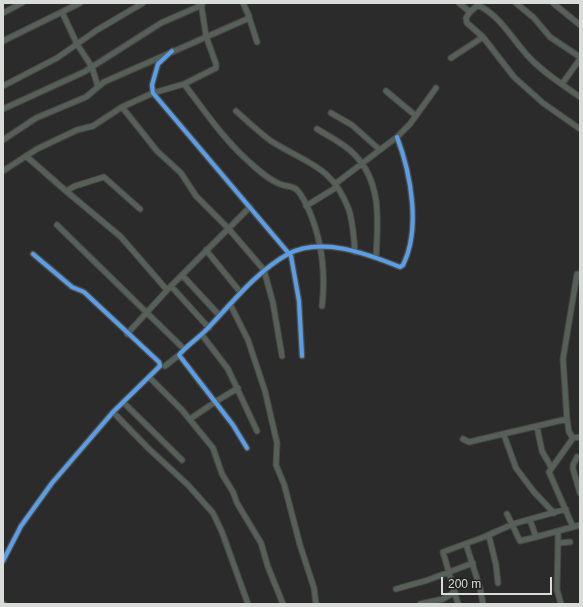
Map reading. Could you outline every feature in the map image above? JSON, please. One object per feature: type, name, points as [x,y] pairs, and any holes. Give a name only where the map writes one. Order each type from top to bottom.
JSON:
[{"type":"street","points":[[3,13],[22,3]]},
{"type":"street","points":[[3,41],[80,3]]},
{"type":"street","points":[[3,86],[57,58],[143,3]]},
{"type":"street","points":[[243,3],[257,42]]},
{"type":"street","points":[[459,3],[470,12]]},
{"type":"street","points":[[516,3],[534,18],[550,37],[580,58],[562,84]]},
{"type":"street","points":[[553,3],[580,25]]},
{"type":"street","points":[[3,109],[51,88],[92,67],[161,23],[202,4],[206,36],[216,67],[184,84],[153,93],[122,107],[93,126],[70,133],[26,156],[3,171]]},
{"type":"street","points":[[580,97],[529,57],[496,17],[479,4],[470,12],[466,18],[467,23],[483,36],[510,74],[543,103],[580,129]]},
{"type":"street","points":[[62,12],[77,44],[92,67],[98,88]]},
{"type":"street","points":[[3,140],[36,118],[86,97],[104,82],[249,17]]},
{"type":"street","points":[[451,58],[483,36]]},
{"type":"street","points":[[172,51],[158,64],[152,85],[153,93],[292,258],[299,300],[302,356]]},
{"type":"street","points":[[184,84],[219,130],[245,158],[261,172],[279,184],[296,189],[306,206],[321,247],[324,275],[322,306]]},
{"type":"street","points":[[306,206],[336,185],[362,163],[398,137],[416,116],[436,88]]},
{"type":"street","points":[[386,91],[416,116]]},
{"type":"street","points":[[122,107],[157,151],[181,173],[196,196],[228,228],[264,270],[273,303],[282,356]]},
{"type":"street","points":[[236,111],[273,142],[319,166],[336,185],[349,211],[355,252]]},
{"type":"street","points":[[331,114],[352,125],[380,150]]},
{"type":"street","points":[[317,129],[347,147],[362,163],[373,186],[377,204],[376,257]]},
{"type":"street","points":[[165,366],[202,335],[264,270],[289,254],[321,247],[376,257],[401,267],[407,257],[412,241],[413,220],[405,159],[398,137]]},
{"type":"street","points":[[26,156],[121,237],[167,290]]},
{"type":"street","points":[[66,191],[75,186],[104,177],[140,209]]},
{"type":"street","points":[[128,334],[167,290],[250,207]]},
{"type":"street","points":[[57,225],[148,312],[184,349]]},
{"type":"street","points":[[206,250],[241,293]]},
{"type":"street","points":[[3,560],[21,526],[37,502],[123,402],[160,368],[160,364],[84,292],[72,288],[33,254]]},
{"type":"street","points":[[573,438],[569,432],[567,420],[562,359],[577,274],[580,274]]},
{"type":"street","points":[[182,275],[220,315]]},
{"type":"street","points":[[171,286],[209,328]]},
{"type":"street","points":[[230,304],[243,327],[265,391],[277,443],[276,465],[284,484],[300,545],[314,588],[316,604]]},
{"type":"street","points":[[202,335],[225,364],[238,388],[257,431]]},
{"type":"street","points":[[179,355],[233,425],[248,448]]},
{"type":"street","points":[[150,378],[190,419],[213,448],[222,474],[233,492],[237,503],[261,543],[268,567],[283,604]]},
{"type":"street","points":[[190,419],[238,388]]},
{"type":"street","points":[[123,402],[182,460]]},
{"type":"street","points":[[114,412],[153,453],[188,485],[213,513],[222,532],[248,604]]},
{"type":"street","points":[[463,439],[469,442],[567,420]]},
{"type":"street","points":[[537,427],[542,452],[551,467]]},
{"type":"street","points":[[504,435],[516,468],[534,492],[554,513]]},
{"type":"street","points":[[573,527],[549,472],[551,467],[573,438],[580,437]]},
{"type":"street","points":[[577,457],[573,465],[573,469],[580,492]]},
{"type":"street","points":[[458,604],[442,552],[489,536],[513,524],[566,509]]},
{"type":"street","points":[[507,514],[520,541],[580,525]]},
{"type":"street","points":[[530,520],[536,537]]},
{"type":"street","points":[[558,532],[558,590],[561,604]]},
{"type":"street","points":[[489,536],[496,565],[498,583]]},
{"type":"street","points":[[558,543],[570,542]]},
{"type":"street","points":[[466,544],[473,563],[483,604]]},
{"type":"street","points":[[396,589],[428,580],[473,563]]},
{"type":"street","points":[[420,604],[443,599],[455,592]]},
{"type":"cycle path","points":[[172,51],[158,64],[152,85],[153,93],[291,256],[299,301],[302,356]]},
{"type":"cycle path","points":[[247,448],[233,425],[179,355],[204,332],[255,278],[276,261],[288,254],[301,249],[330,247],[359,252],[400,267],[403,265],[412,235],[413,218],[410,184],[397,137]]},
{"type":"cycle path","points":[[3,561],[21,526],[52,483],[113,412],[160,366],[159,362],[84,292],[72,287],[33,254]]}]
